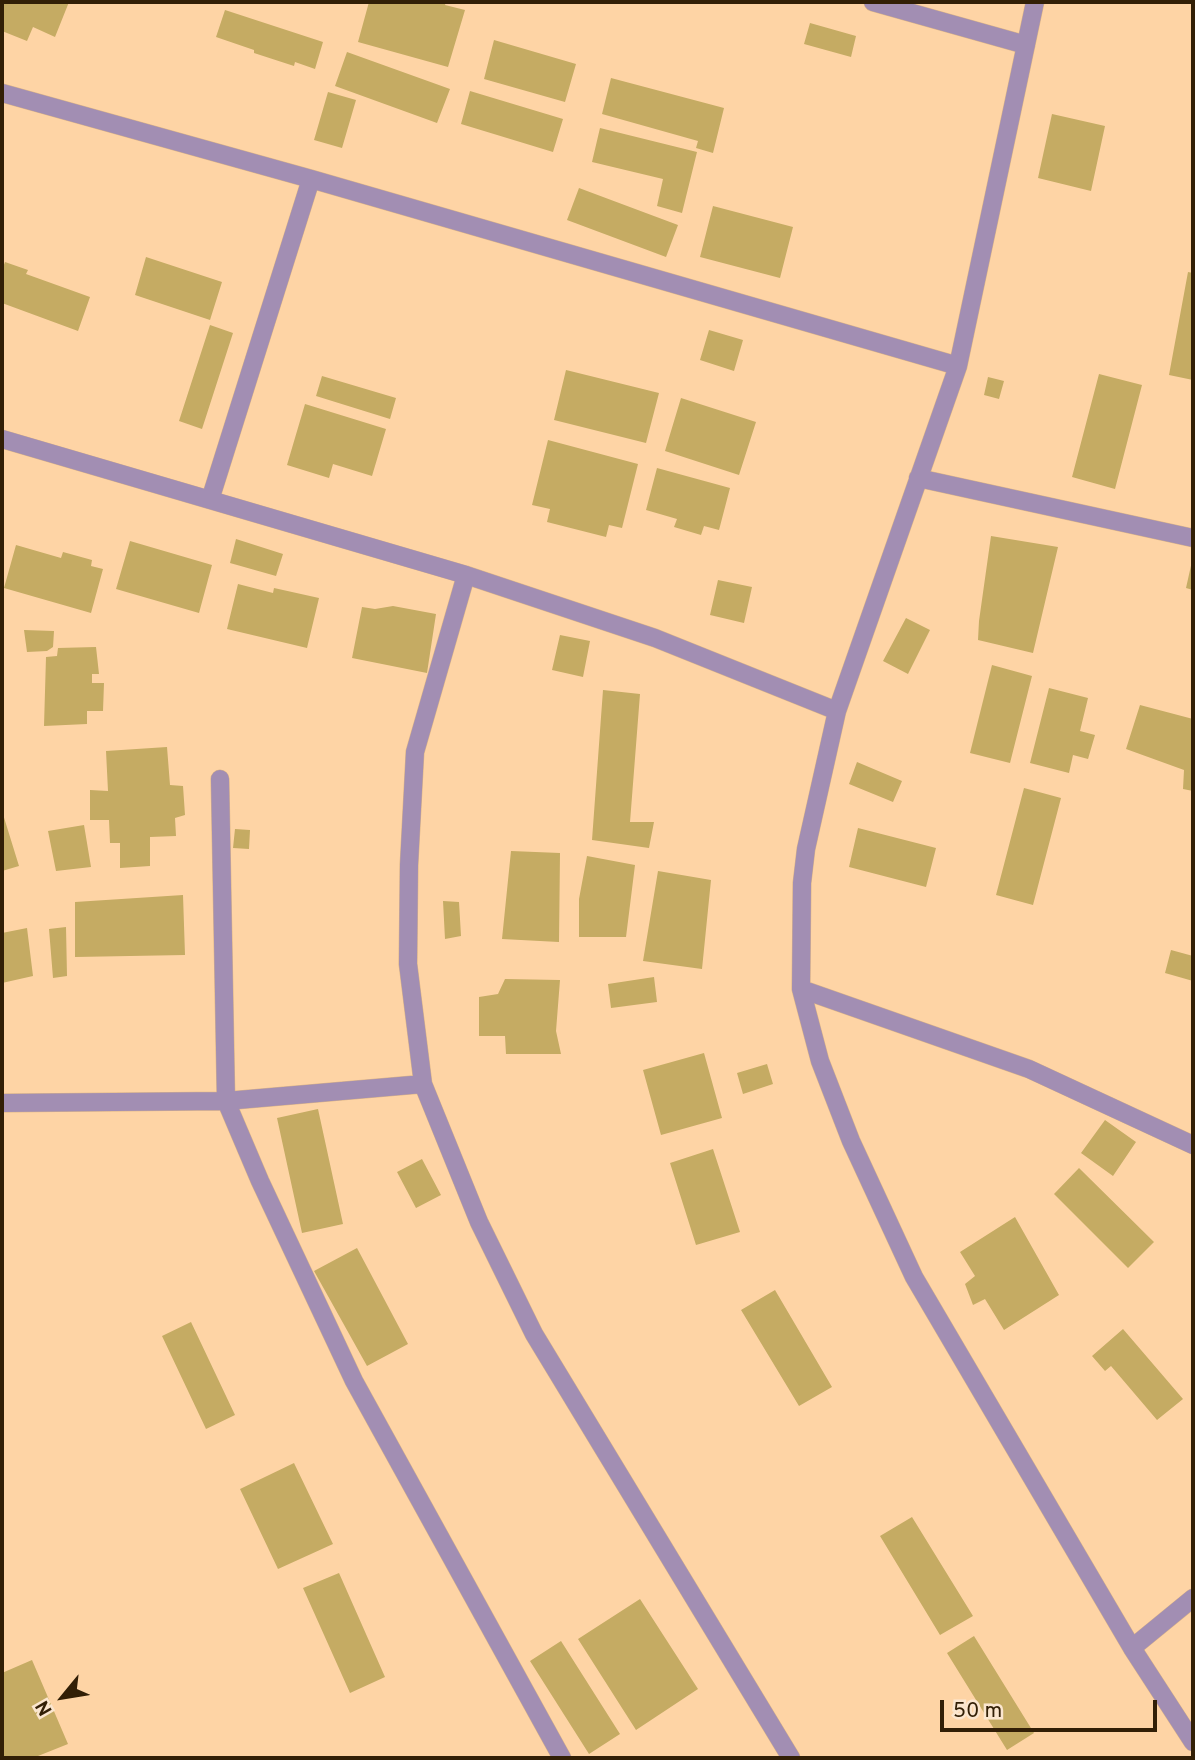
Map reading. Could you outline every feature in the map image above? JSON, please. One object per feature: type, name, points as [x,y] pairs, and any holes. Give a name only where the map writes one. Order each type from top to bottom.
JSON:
[{"type":"street","points":[[873,2],[1026,45]]},
{"type":"street","points":[[1035,2],[958,366],[837,711],[806,849],[800,989],[820,1061],[846,1130],[914,1277],[1132,1648],[1193,1742]]},
{"type":"street","points":[[2,93],[311,179],[958,366]]},
{"type":"street","points":[[210,500],[311,179]]},
{"type":"street","points":[[2,439],[466,575],[655,638],[837,711]]},
{"type":"street","points":[[918,478],[1193,538]]},
{"type":"street","points":[[466,575],[415,752],[408,865],[408,964],[423,1084],[479,1222],[534,1334],[790,1758]]},
{"type":"street","points":[[220,779],[226,1101],[260,1181],[354,1381],[562,1758]]},
{"type":"street","points":[[800,989],[1029,1069],[1192,1140]]},
{"type":"street","points":[[2,1103],[226,1101],[423,1084]]},
{"type":"street","points":[[1132,1648],[1193,1598]]},
{"type":"building","points":[[2,2],[69,2],[55,37],[33,27],[27,41],[2,31]]},
{"type":"building","points":[[369,2],[446,2],[445,5],[465,10],[448,67],[358,42]]},
{"type":"building","points":[[225,10],[323,42],[315,69],[295,62],[294,66],[216,37]]},
{"type":"building","points":[[810,23],[856,36],[851,57],[804,44]]},
{"type":"building","points":[[494,40],[576,64],[565,102],[484,79]]},
{"type":"building","points":[[347,52],[450,89],[437,123],[335,86]]},
{"type":"building","points":[[611,78],[724,108],[713,153],[696,148],[698,141],[602,114]]},
{"type":"building","points":[[470,91],[563,119],[553,152],[461,124]]},
{"type":"building","points":[[328,92],[356,100],[342,148],[314,140]]},
{"type":"building","points":[[1052,114],[1105,126],[1091,191],[1038,178]]},
{"type":"building","points":[[600,128],[697,152],[682,213],[657,206],[663,179],[592,162]]},
{"type":"building","points":[[579,188],[678,225],[666,257],[567,220]]},
{"type":"building","points":[[713,206],[793,227],[780,278],[700,257]]},
{"type":"building","points":[[146,257],[222,282],[210,320],[135,295]]},
{"type":"building","points":[[5,262],[28,270],[26,274],[90,297],[78,331],[2,303],[2,270]]},
{"type":"building","points":[[1188,272],[1193,273],[1193,380],[1169,375]]},
{"type":"building","points":[[210,325],[233,333],[202,429],[179,421]]},
{"type":"building","points":[[709,330],[743,340],[734,371],[700,360]]},
{"type":"building","points":[[566,370],[659,393],[646,443],[554,420]]},
{"type":"building","points":[[1099,374],[1142,385],[1115,489],[1072,477]]},
{"type":"building","points":[[322,376],[396,398],[390,419],[316,396]]},
{"type":"building","points":[[988,377],[1004,381],[999,399],[984,395]]},
{"type":"building","points":[[681,398],[756,422],[739,475],[665,451]]},
{"type":"building","points":[[305,404],[386,429],[372,476],[333,464],[329,478],[287,465]]},
{"type":"building","points":[[548,440],[638,464],[622,528],[609,525],[606,537],[547,522],[550,509],[532,505]]},
{"type":"building","points":[[657,468],[730,488],[719,530],[704,526],[701,535],[674,527],[677,519],[646,510]]},
{"type":"building","points":[[991,536],[1058,547],[1033,653],[978,640]]},
{"type":"building","points":[[236,539],[283,554],[276,576],[230,563]]},
{"type":"building","points":[[130,541],[212,565],[199,613],[116,589]]},
{"type":"building","points":[[16,545],[61,558],[63,552],[92,560],[91,566],[103,569],[91,613],[4,588]]},
{"type":"building","points":[[1193,561],[1193,590],[1186,588]]},
{"type":"building","points":[[718,580],[752,587],[744,623],[710,615]]},
{"type":"building","points":[[238,584],[273,593],[274,588],[319,598],[307,648],[227,629]]},
{"type":"building","points":[[393,606],[436,614],[427,673],[352,658],[362,607],[375,609]]},
{"type":"building","points":[[906,618],[930,630],[908,674],[883,661]]},
{"type":"building","points":[[24,630],[54,631],[53,647],[47,651],[27,652]]},
{"type":"building","points":[[560,635],[590,641],[583,677],[552,670]]},
{"type":"building","points":[[96,647],[99,674],[92,674],[92,683],[104,683],[103,711],[87,711],[87,724],[44,726],[46,657],[57,656],[58,648]]},
{"type":"building","points":[[992,665],[1032,676],[1010,763],[970,753]]},
{"type":"building","points":[[1049,688],[1088,698],[1080,731],[1095,735],[1088,759],[1073,755],[1069,773],[1030,763]]},
{"type":"building","points":[[603,690],[640,694],[630,822],[654,822],[649,848],[592,840]]},
{"type":"building","points":[[1140,705],[1193,719],[1193,791],[1183,789],[1184,770],[1126,749]]},
{"type":"building","points":[[167,747],[170,785],[183,786],[185,815],[175,818],[176,836],[150,837],[150,866],[120,868],[120,843],[110,843],[109,820],[90,820],[90,790],[108,791],[106,751]]},
{"type":"building","points":[[857,762],[902,781],[893,802],[849,784]]},
{"type":"building","points":[[1024,788],[1061,798],[1033,905],[996,895]]},
{"type":"building","points":[[2,811],[19,866],[2,871]]},
{"type":"building","points":[[84,825],[91,867],[56,871],[48,831]]},
{"type":"building","points":[[858,828],[936,848],[926,887],[849,867]]},
{"type":"building","points":[[235,829],[250,830],[249,849],[233,848]]},
{"type":"building","points":[[511,851],[560,853],[559,942],[502,939]]},
{"type":"building","points":[[587,856],[635,865],[626,937],[579,937],[579,899]]},
{"type":"building","points":[[658,871],[711,880],[702,969],[643,961]]},
{"type":"building","points":[[183,895],[185,955],[75,957],[75,902]]},
{"type":"building","points":[[443,901],[459,902],[461,936],[445,939]]},
{"type":"building","points":[[66,927],[67,976],[53,978],[49,929]]},
{"type":"building","points":[[27,928],[33,976],[2,983],[2,933]]},
{"type":"building","points":[[1171,950],[1193,956],[1193,981],[1165,973]]},
{"type":"building","points":[[654,977],[657,1002],[611,1008],[608,984]]},
{"type":"building","points":[[505,979],[560,980],[556,1031],[561,1054],[506,1054],[505,1036],[479,1036],[479,997],[498,994]]},
{"type":"building","points":[[704,1053],[722,1118],[661,1135],[643,1070]]},
{"type":"building","points":[[767,1064],[773,1084],[743,1094],[737,1073]]},
{"type":"building","points":[[318,1109],[343,1224],[302,1233],[277,1118]]},
{"type":"building","points":[[1105,1120],[1136,1142],[1113,1176],[1081,1153]]},
{"type":"building","points":[[713,1149],[740,1232],[696,1245],[670,1163]]},
{"type":"building","points":[[422,1159],[441,1195],[416,1208],[397,1172]]},
{"type":"building","points":[[1079,1168],[1154,1242],[1128,1268],[1054,1194]]},
{"type":"building","points":[[1015,1217],[1059,1295],[1004,1330],[985,1299],[973,1305],[965,1284],[975,1276],[960,1252]]},
{"type":"building","points":[[357,1248],[408,1344],[367,1366],[314,1271]]},
{"type":"building","points":[[775,1290],[832,1387],[799,1406],[741,1310]]},
{"type":"building","points":[[191,1322],[235,1415],[206,1429],[162,1336]]},
{"type":"building","points":[[1123,1329],[1183,1399],[1157,1420],[1111,1366],[1105,1371],[1092,1356]]},
{"type":"building","points":[[294,1463],[333,1544],[278,1569],[240,1489]]},
{"type":"building","points":[[912,1517],[973,1616],[940,1635],[880,1536]]},
{"type":"building","points":[[339,1573],[385,1677],[350,1693],[303,1588]]},
{"type":"building","points":[[640,1599],[698,1689],[636,1730],[578,1639]]},
{"type":"building","points":[[974,1636],[1034,1733],[1007,1750],[947,1653]]},
{"type":"building","points":[[561,1641],[620,1734],[589,1754],[530,1661]]},
{"type":"building","points":[[32,1660],[68,1744],[33,1758],[2,1758],[2,1673]]}]
